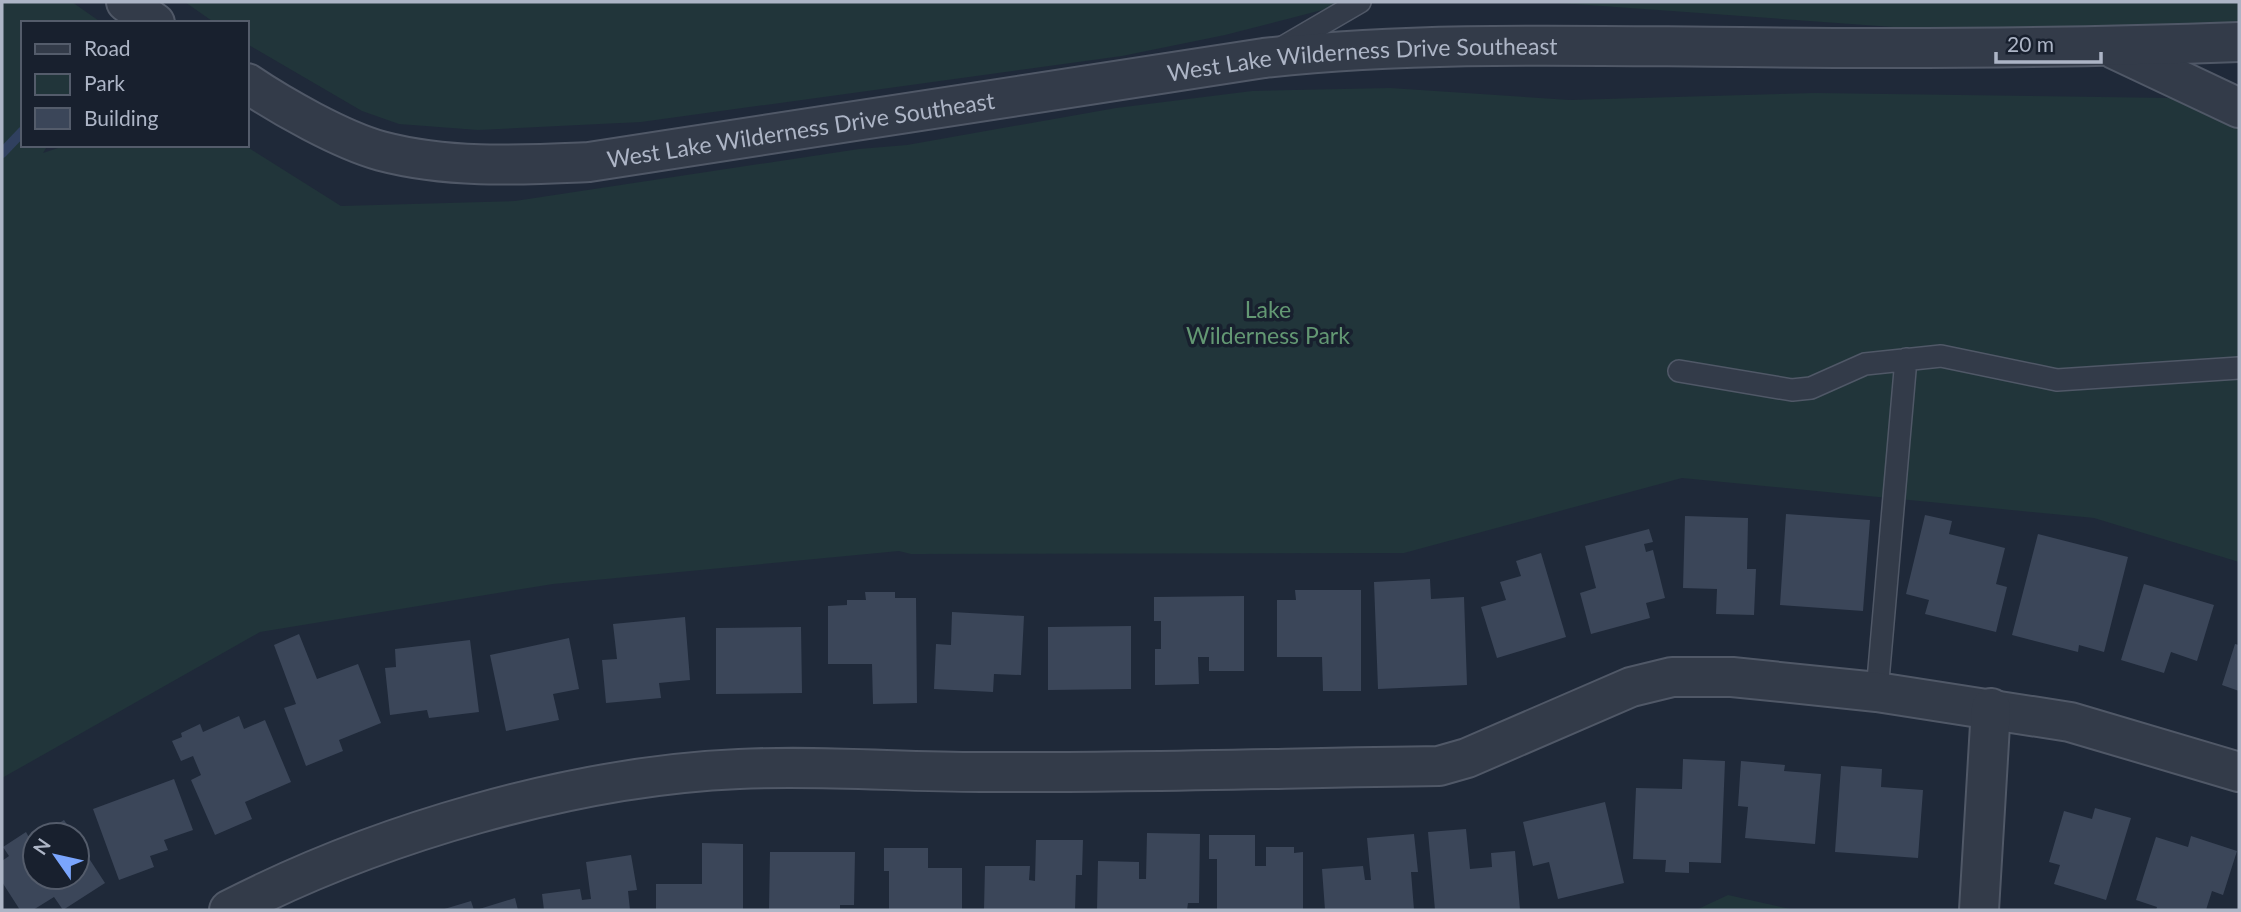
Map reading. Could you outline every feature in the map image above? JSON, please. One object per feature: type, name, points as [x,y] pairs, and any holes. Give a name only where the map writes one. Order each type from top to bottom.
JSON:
[{"type":"street","points":[[125,2],[152,21]]},
{"type":"street","name":"West Lake Wilderness Drive Southeast","points":[[248,84],[347,138],[379,150],[445,162],[492,166],[589,162],[1264,58],[1349,49],[1511,45],[1924,49],[2109,47],[2239,42]]},
{"type":"street","points":[[2109,47],[2239,108]]},
{"type":"street","points":[[229,910],[362,851],[484,811],[632,780],[739,769],[981,772],[1438,766],[1467,758],[1631,687],[1672,677],[1732,677],[1877,692],[1991,708],[2070,722],[2239,772]]},
{"type":"street","points":[[1979,910],[1991,708]]},
{"type":"lane","points":[[1264,58],[1360,2]]},
{"type":"lane","points":[[1679,370],[1792,390],[1811,388],[1865,364],[1941,356],[2057,380],[2239,368]]},
{"type":"lane","points":[[1877,692],[1906,359]]},
{"type":"green space","name":"Lake Wilderness Park","points":[[2,2],[72,2],[99,21],[21,21],[21,147],[47,147],[43,153],[61,147],[247,147],[341,206],[515,201],[859,149],[907,145],[1116,108],[1252,91],[1390,88],[1570,100],[1815,93],[2239,99],[2239,562],[2094,518],[1682,478],[1404,553],[911,554],[899,551],[553,584],[260,632],[2,778]]},
{"type":"green space","points":[[185,2],[1353,2],[1225,35],[1122,56],[641,122],[478,130],[399,124],[362,111],[248,45],[248,21],[212,21]]},
{"type":"green space","points":[[1546,2],[2239,2],[2239,23],[2117,33],[1976,33]]},
{"type":"green space","points":[[1728,895],[1794,910],[1696,910]]},
{"type":"building","points":[[1786,514],[1870,520],[1863,611],[1780,605]]},
{"type":"building","points":[[1925,515],[1952,521],[1949,534],[2005,548],[1996,584],[2007,587],[1996,632],[1925,614],[1929,600],[1906,594]]},
{"type":"building","points":[[1685,516],[1748,518],[1747,569],[1756,569],[1754,615],[1716,614],[1717,589],[1683,588]]},
{"type":"building","points":[[1649,529],[1653,542],[1644,544],[1646,552],[1653,550],[1665,598],[1646,603],[1650,618],[1591,634],[1580,593],[1596,588],[1585,546]]},
{"type":"building","points":[[2038,534],[2128,557],[2104,652],[2079,645],[2078,652],[2012,635]]},
{"type":"building","points":[[1541,553],[1566,637],[1497,658],[1481,607],[1506,600],[1500,582],[1521,576],[1516,561]]},
{"type":"building","points":[[1430,579],[1431,599],[1464,597],[1467,685],[1378,689],[1374,582]]},
{"type":"building","points":[[2144,584],[2214,605],[2197,661],[2171,652],[2164,673],[2121,660]]},
{"type":"building","points":[[1295,590],[1361,590],[1361,691],[1323,691],[1322,657],[1277,657],[1277,600],[1296,600]]},
{"type":"building","points":[[865,592],[895,592],[895,598],[916,598],[917,703],[873,704],[872,664],[828,664],[828,606],[847,605],[847,600],[866,600]]},
{"type":"building","points":[[1244,596],[1244,671],[1209,671],[1209,657],[1198,657],[1199,684],[1155,685],[1155,649],[1161,649],[1161,621],[1154,621],[1154,597]]},
{"type":"building","points":[[952,612],[1024,616],[1021,675],[994,674],[993,692],[934,689],[936,644],[951,645]]},
{"type":"building","points":[[685,617],[690,680],[659,683],[661,698],[606,703],[602,660],[617,659],[613,624]]},
{"type":"building","points":[[1131,626],[1131,689],[1048,690],[1048,627]]},
{"type":"building","points":[[801,627],[802,693],[716,694],[716,628]]},
{"type":"building","points":[[299,634],[317,679],[358,664],[381,723],[339,740],[343,751],[306,766],[284,708],[296,704],[274,645]]},
{"type":"building","points":[[569,638],[579,689],[553,694],[559,720],[506,731],[490,655]]},
{"type":"building","points":[[470,640],[479,712],[429,718],[427,710],[390,715],[385,668],[396,667],[395,649]]},
{"type":"building","points":[[2235,644],[2239,645],[2239,691],[2222,685]]},
{"type":"building","points":[[239,716],[244,729],[265,720],[291,782],[245,802],[252,819],[215,835],[191,780],[201,775],[193,756],[181,761],[172,741],[182,737],[181,733],[200,724],[203,732]]},
{"type":"building","points":[[1683,759],[1725,761],[1721,863],[1689,862],[1689,873],[1665,872],[1666,860],[1633,859],[1636,788],[1682,789]]},
{"type":"building","points":[[1741,761],[1785,765],[1784,771],[1821,774],[1815,844],[1745,838],[1748,807],[1738,806]]},
{"type":"building","points":[[1841,766],[1882,769],[1881,787],[1923,790],[1918,858],[1835,852]]},
{"type":"building","points":[[174,779],[193,830],[164,840],[168,850],[150,856],[154,867],[119,880],[93,809]]},
{"type":"building","points":[[1605,802],[1624,883],[1558,899],[1549,862],[1533,866],[1523,822]]},
{"type":"building","points":[[2095,808],[2131,818],[2106,900],[2054,884],[2060,865],[2049,862],[2064,811],[2092,819]]},
{"type":"building","points":[[1466,829],[1470,869],[1492,867],[1491,853],[1515,851],[1520,910],[1435,910],[1428,832]]},
{"type":"building","points":[[1147,833],[1200,834],[1199,903],[1188,903],[1187,910],[1097,910],[1098,861],[1139,862],[1139,879],[1146,879]]},
{"type":"building","points":[[1414,834],[1418,872],[1411,872],[1414,910],[1325,910],[1322,869],[1363,866],[1365,880],[1371,880],[1367,838]]},
{"type":"building","points":[[21,835],[21,891],[91,891],[91,862],[105,883],[63,910],[54,897],[33,910],[20,910],[2,882],[2,861],[9,856],[3,847]]},
{"type":"building","points":[[1209,835],[1255,835],[1255,866],[1266,866],[1266,847],[1294,847],[1294,853],[1303,852],[1303,910],[1217,910],[1217,859],[1209,859]]},
{"type":"building","points":[[2191,836],[2237,851],[2223,895],[2212,891],[2206,910],[2156,910],[2157,907],[2136,900],[2156,837],[2188,847]]},
{"type":"building","points":[[1036,840],[1083,840],[1082,875],[1076,875],[1075,910],[984,910],[985,866],[1030,866],[1029,880],[1035,881]]},
{"type":"building","points":[[702,843],[743,844],[743,910],[656,910],[656,884],[702,884]]},
{"type":"building","points":[[884,848],[928,848],[928,868],[962,868],[962,910],[889,910],[889,871],[884,871]]},
{"type":"building","points":[[770,852],[855,852],[854,905],[840,905],[840,910],[769,910]]},
{"type":"building","points":[[631,855],[637,890],[628,891],[630,910],[544,910],[542,894],[580,889],[582,900],[591,899],[586,862]]},
{"type":"building","points":[[515,898],[518,910],[476,910]]},
{"type":"building","points":[[471,901],[474,910],[441,910]]},
{"type":"waterway","points":[[2,153],[21,133]]}]
